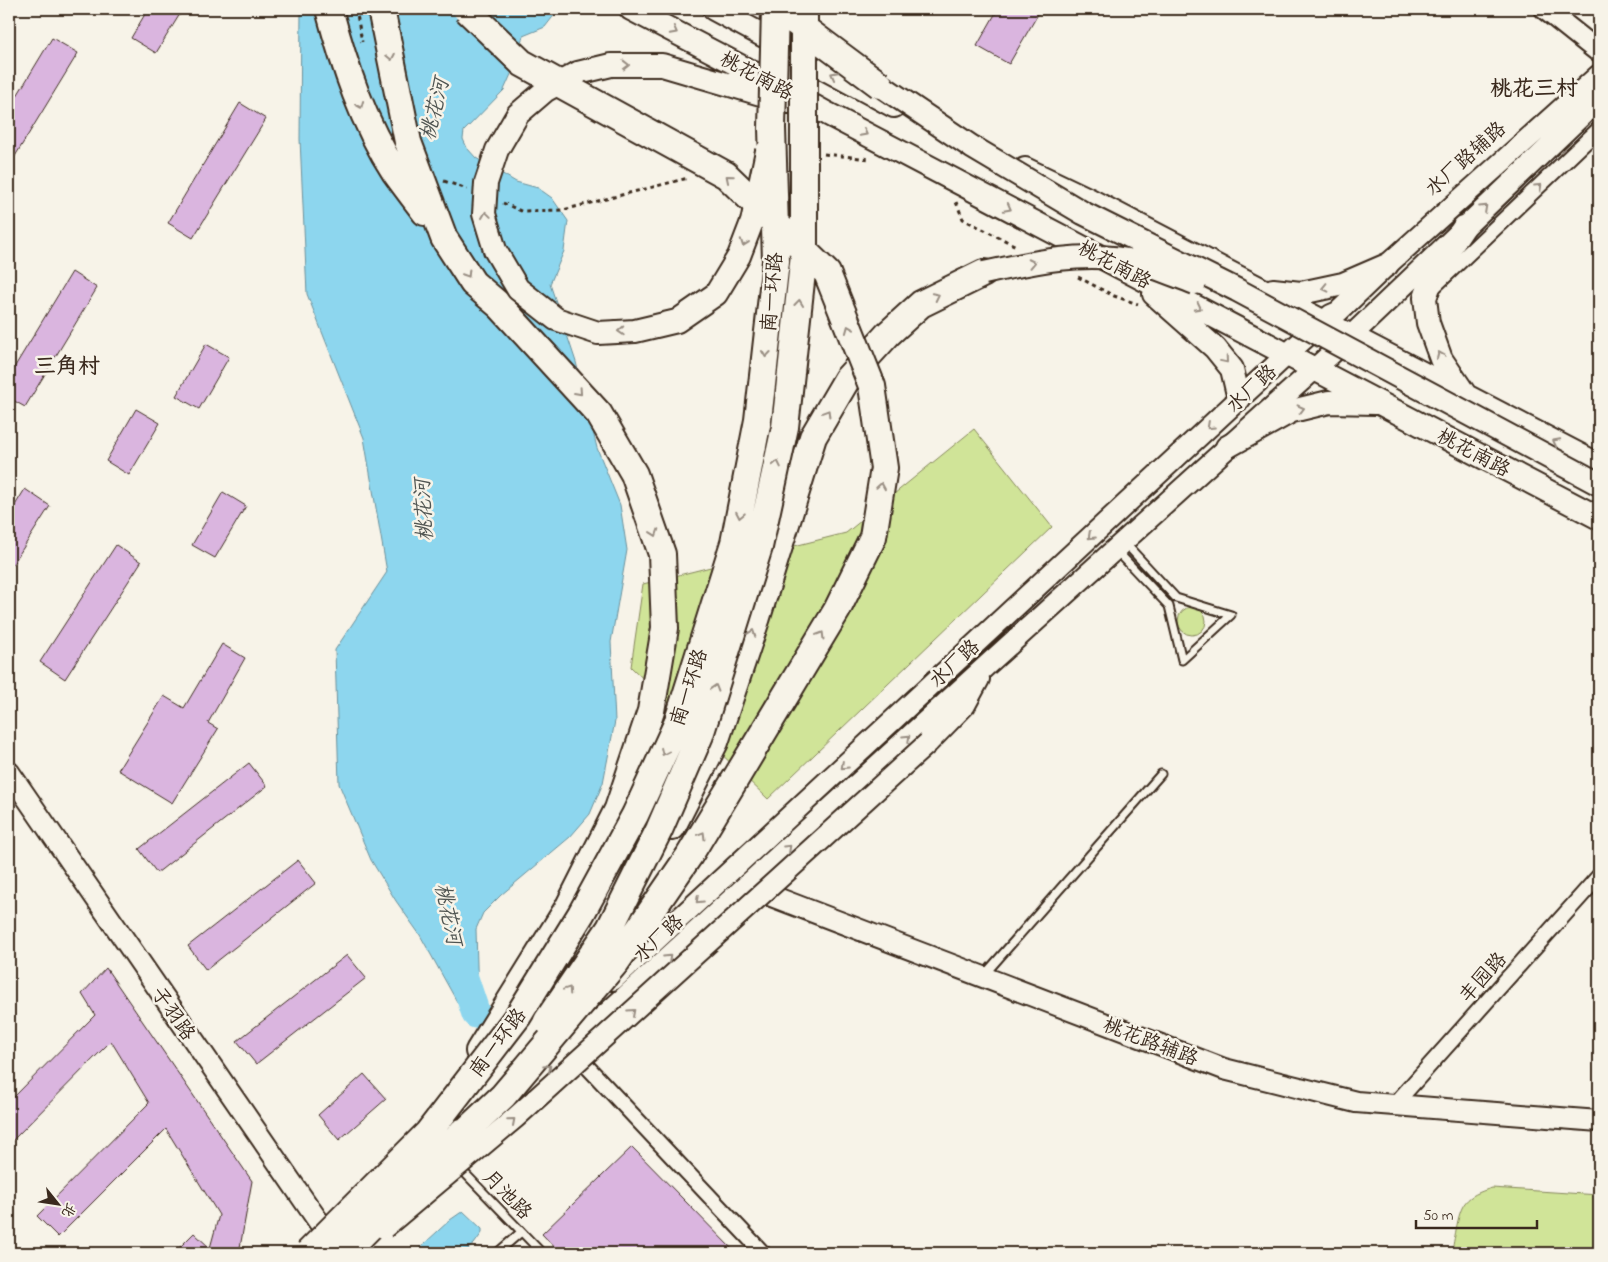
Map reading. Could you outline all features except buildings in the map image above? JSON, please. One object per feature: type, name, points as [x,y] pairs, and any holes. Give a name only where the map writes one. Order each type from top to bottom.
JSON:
[{"type":"highway","points":[[329,9],[337,38],[367,120],[395,171],[444,238],[473,283],[500,306],[599,414],[634,474],[662,554],[665,628],[652,711],[618,809],[568,908],[428,1133]]},
{"type":"highway","points":[[381,9],[408,142],[444,238]]},
{"type":"highway","points":[[451,1151],[503,1096],[617,961],[689,856],[841,602],[873,537],[884,468],[872,386],[827,273],[726,175],[522,63],[466,9]]},
{"type":"highway","points":[[776,9],[880,85]]},
{"type":"highway","name":"南一环路","points":[[310,1253],[428,1133],[518,1016],[581,914],[634,815],[677,724],[734,544],[758,420],[776,262],[772,128],[776,9]]},
{"type":"highway","name":"南一环路","points":[[339,1249],[451,1151],[544,1026],[610,928],[659,830],[700,735],[759,547],[785,427],[804,254],[804,9]]},
{"type":"highway","points":[[610,928],[678,816],[714,742],[757,617],[813,437],[847,378],[888,334],[921,304],[984,273]]},
{"type":"main road","name":"桃花南路","points":[[631,9],[1599,518]]},
{"type":"main road","name":"桃花南路","points":[[714,9],[907,113],[1090,200],[1599,465]]},
{"type":"main road","points":[[772,128],[752,222],[739,256],[716,294],[677,321],[635,330],[598,332],[556,319],[518,289],[495,250],[484,214],[486,183],[497,150],[518,114],[546,90],[578,73],[611,65],[662,65],[828,114]]},
{"type":"main road","points":[[880,85],[972,147],[1083,213],[1236,290],[1599,484]]},
{"type":"main road","points":[[1464,226],[1435,270],[1425,298],[1428,323],[1441,359],[1466,396]]},
{"type":"main road","points":[[984,273],[1039,261],[1092,257],[1136,262],[1231,295],[1599,494]]},
{"type":"main road","points":[[1262,289],[1301,293],[1343,284],[1387,265]]},
{"type":"main road","points":[[1124,269],[1215,348],[1232,369],[1239,399]]},
{"type":"main road","points":[[1228,447],[1292,411],[1329,402],[1381,403]]},
{"type":"street","points":[[767,80],[776,9]]},
{"type":"street","points":[[795,96],[804,9]]},
{"type":"street","points":[[1545,9],[1599,52]]},
{"type":"street","name":"水厂路辅路","points":[[1387,265],[1398,245],[1599,65]]},
{"type":"street","name":"水厂路","points":[[310,1253],[339,1249],[491,1093],[1239,399],[1323,322],[1338,312],[1387,265],[1599,75]]},
{"type":"street","name":"水厂路","points":[[451,1151],[746,886],[1351,336],[1599,99]]},
{"type":"street","points":[[1427,293],[1599,129]]},
{"type":"street","points":[[354,1253],[515,1118],[928,743],[965,705],[987,665]]},
{"type":"street","name":"子羽路","points":[[9,772],[339,1249]]},
{"type":"street","name":"丰园路","points":[[1394,1105],[1599,876]]},
{"type":"street","name":"桃花路辅路","points":[[723,878],[1224,1069],[1356,1102],[1599,1121]]},
{"type":"street","points":[[580,1059],[763,1253]]},
{"type":"lane","points":[[1119,545],[1176,598],[1231,615],[1182,660],[1169,606],[1119,545]]},
{"type":"lane","points":[[983,977],[1161,774]]},
{"type":"lane","name":"月池路","points":[[451,1151],[521,1232],[542,1253]]},
{"type":"lane","points":[[497,1253],[521,1232]]},
{"type":"path","points":[[816,153],[866,158],[874,161]]},
{"type":"path","points":[[563,210],[689,178]]},
{"type":"path","points":[[954,194],[962,219],[1016,246]]},
{"type":"path","points":[[1070,273],[1114,296],[1141,305]]},
{"type":"green space","points":[[974,429],[1052,527],[768,799],[631,667],[643,584],[846,533]]},
{"type":"green space","points":[[1192,607],[1202,611],[1206,621],[1202,631],[1192,635],[1182,631],[1178,621],[1182,611]]},
{"type":"green space","points":[[1492,1188],[1599,1195],[1599,1253],[1453,1253],[1453,1244],[1462,1207],[1476,1194]]},
{"type":"water","points":[[301,9],[559,9],[545,27],[523,36],[512,72],[504,90],[464,131],[463,139],[467,148],[476,158],[516,182],[538,188],[552,198],[568,221],[564,251],[550,284],[576,362],[597,448],[620,505],[627,550],[611,642],[615,721],[603,783],[590,814],[570,837],[501,895],[483,913],[476,929],[478,1002],[461,1009],[420,935],[371,860],[339,784],[335,650],[387,572],[364,438],[307,294],[300,139]]},
{"type":"water","points":[[463,1211],[482,1229],[482,1233],[474,1244],[463,1253],[414,1253],[450,1220]]},
{"type":"waterway","name":"桃花河","points":[[460,966],[476,1014]]},
{"type":"district","name":"桃花三村","points":[[1534,87]]},
{"type":"district","name":"三角村","points":[[67,365]]}]
